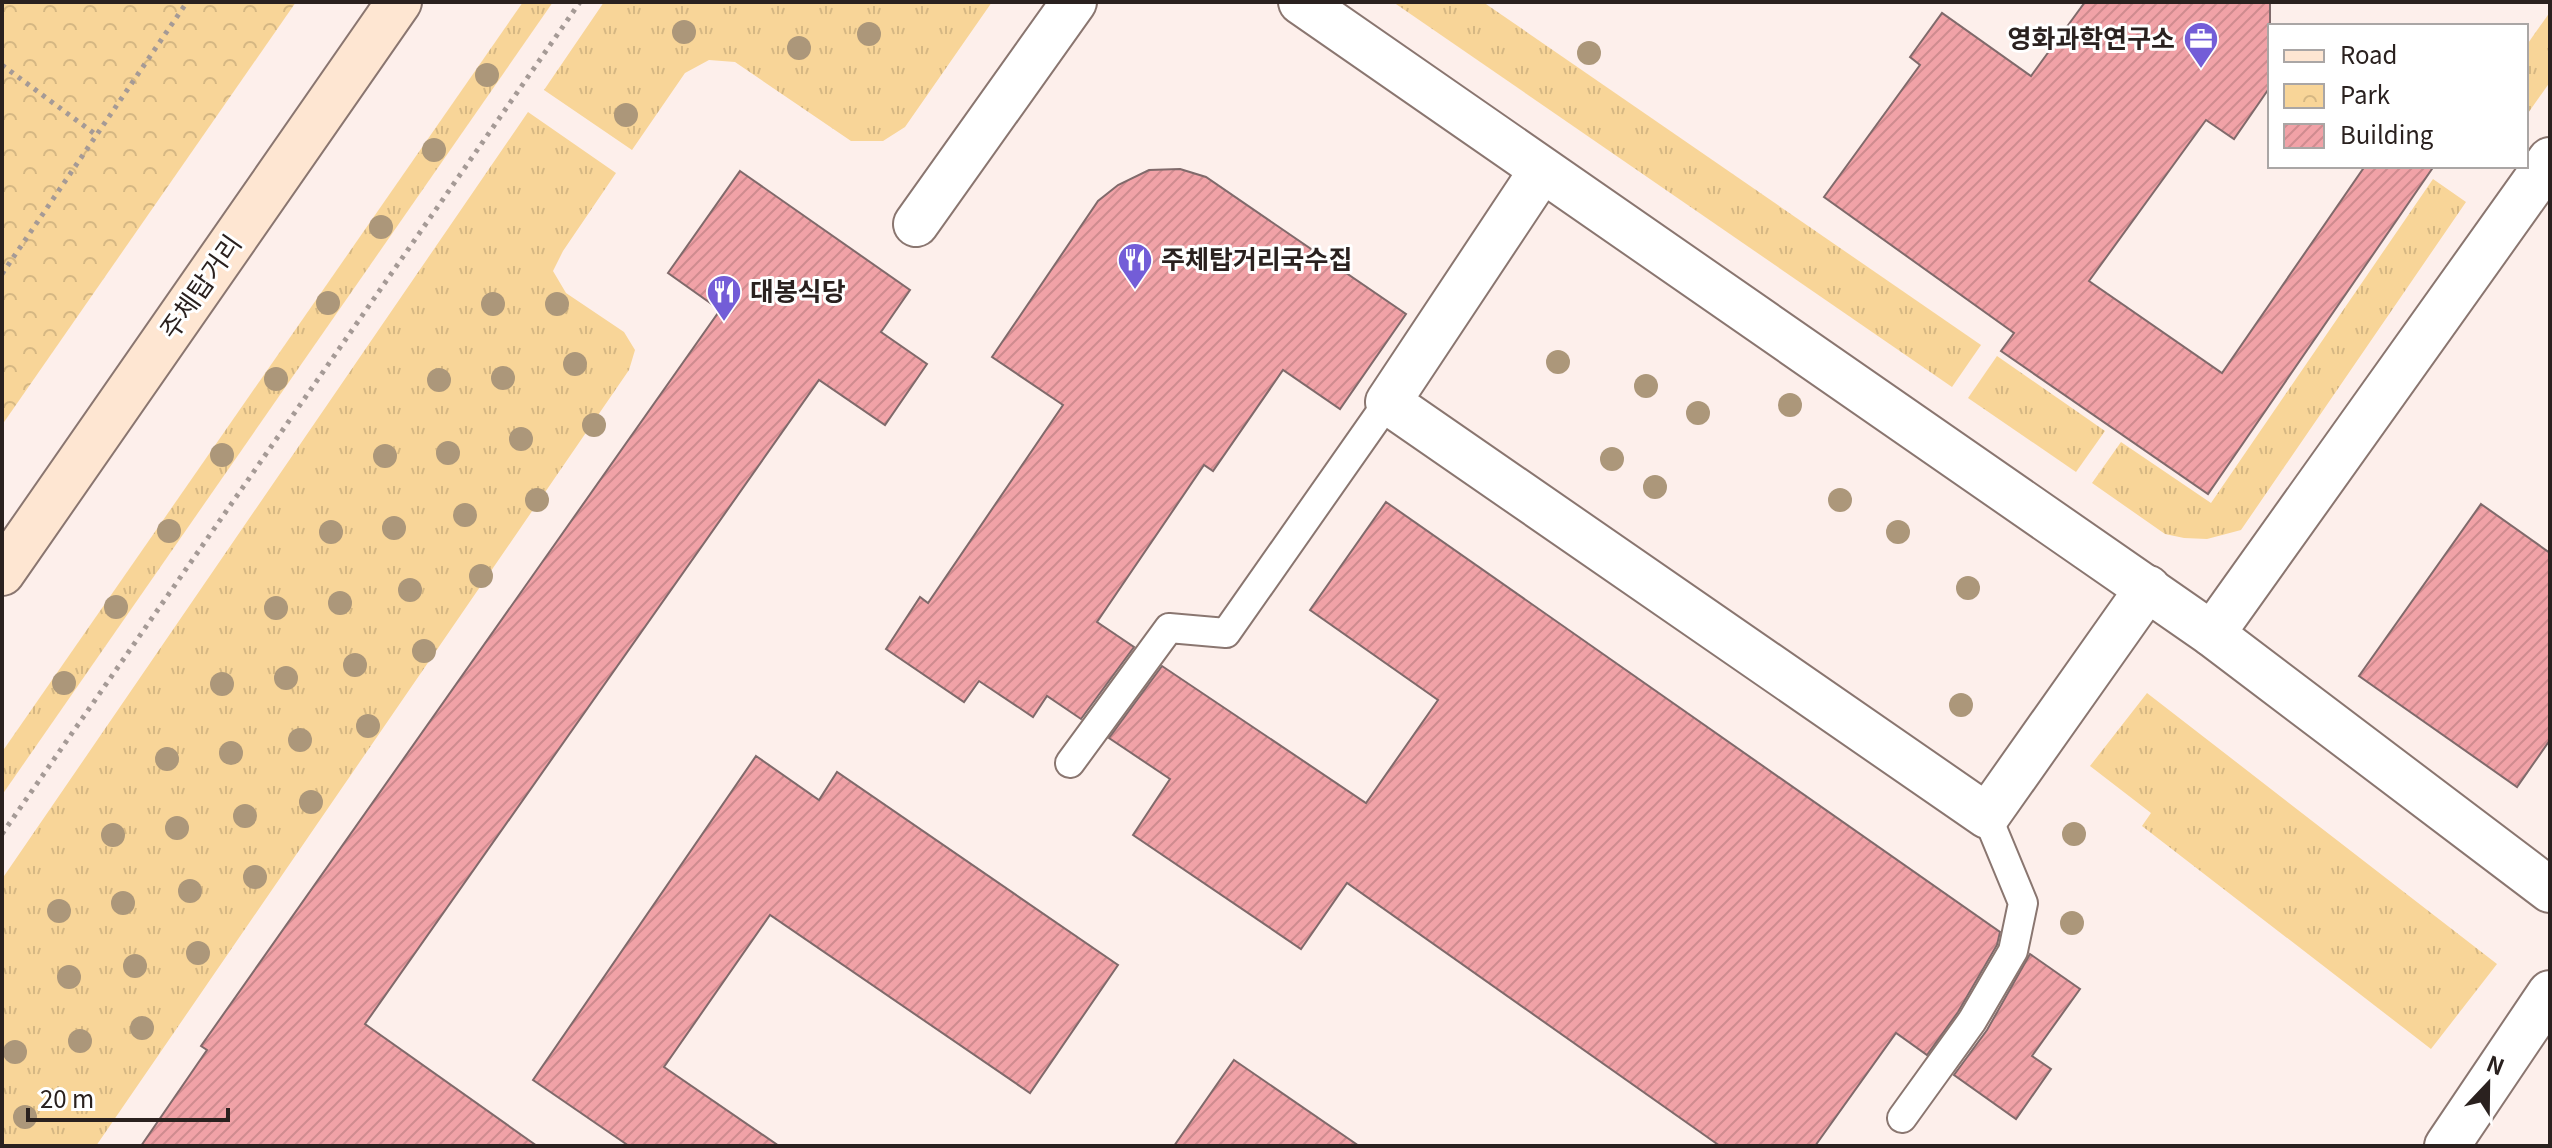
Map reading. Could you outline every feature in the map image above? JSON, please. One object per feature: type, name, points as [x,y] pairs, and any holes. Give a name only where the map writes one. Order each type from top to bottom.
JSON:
[{"type":"main road","name":"주체탑거리","points":[[2,573],[399,2]]},
{"type":"street","points":[[916,224],[1074,2]]},
{"type":"street","points":[[1301,2],[2148,588],[2550,890]]},
{"type":"street","points":[[2212,634],[2550,160]]},
{"type":"street","points":[[1542,170],[1388,402],[1987,816],[2148,588]]},
{"type":"street","points":[[2447,1146],[2550,993]]},
{"type":"lane","points":[[1070,763],[1169,628],[1226,633],[1388,402]]},
{"type":"lane","points":[[1902,1118],[1972,1021],[2013,951],[2023,903],[1987,816]]},
{"type":"path","points":[[2,274],[187,2]]},
{"type":"path","points":[[2,834],[580,2]]},
{"type":"path","points":[[2,65],[95,134]]},
{"type":"green space","points":[[2,2],[296,2],[2,425]]},
{"type":"green space","points":[[523,2],[553,2],[2,795],[2,752]]},
{"type":"green space","points":[[604,2],[992,2],[905,127],[883,141],[851,141],[735,62],[709,60],[685,73],[632,150],[544,90]]},
{"type":"green space","points":[[1393,2],[1483,2],[1981,345],[1952,387]]},
{"type":"green space","points":[[2550,12],[2550,82],[2528,113],[2528,43]]},
{"type":"green space","points":[[528,112],[616,173],[563,251],[553,271],[566,293],[624,332],[635,350],[629,370],[96,1146],[2,1146],[2,879]]},
{"type":"green space","points":[[2433,179],[2466,202],[2241,530],[2207,539],[2165,534],[2092,483],[2121,442],[2211,503]]},
{"type":"green space","points":[[1997,356],[2105,431],[2076,472],[1968,398]]},
{"type":"green space","points":[[2147,693],[2497,964],[2431,1049],[2142,826],[2151,813],[2090,766]]},
{"type":"building","points":[[2085,2],[2270,2],[2268,90],[2234,139],[2206,120],[2089,281],[2222,373],[2364,168],[2433,168],[2208,494],[2001,351],[2014,333],[1824,197],[1920,65],[1910,57],[1942,13],[2031,76]]},
{"type":"building","points":[[1180,169],[1206,177],[1406,314],[1340,409],[1283,370],[1213,471],[1204,465],[1097,622],[1134,647],[1081,719],[1047,696],[1033,717],[979,681],[964,702],[886,649],[920,597],[928,603],[1063,405],[992,357],[1098,201],[1118,185],[1149,170]]},
{"type":"building","points":[[740,171],[910,290],[881,332],[927,364],[885,425],[819,380],[365,1024],[537,1146],[141,1146],[207,1050],[201,1046],[720,310],[668,273]]},
{"type":"building","points":[[1386,502],[2000,932],[1997,945],[1958,1012],[1927,1055],[1896,1033],[1815,1146],[1720,1146],[1347,883],[1301,949],[1133,835],[1170,779],[1109,738],[1162,666],[1366,803],[1438,700],[1310,610]]},
{"type":"building","points":[[2481,504],[2550,553],[2550,740],[2517,787],[2359,676]]},
{"type":"building","points":[[756,756],[819,800],[837,772],[1118,965],[1030,1093],[770,915],[664,1067],[779,1146],[629,1146],[533,1080]]},
{"type":"building","points":[[2030,954],[2080,989],[2032,1056],[2051,1069],[2016,1119],[1954,1075],[1987,1030]]},
{"type":"building","points":[[1234,1060],[1359,1146],[1174,1146]]},
{"type":"place","name":"영화과학연구소","points":[[2201,70]]},
{"type":"place","name":"주체탑거리국수집","points":[[1135,291]]},
{"type":"place","name":"대봉식당","points":[[724,323]]}]
